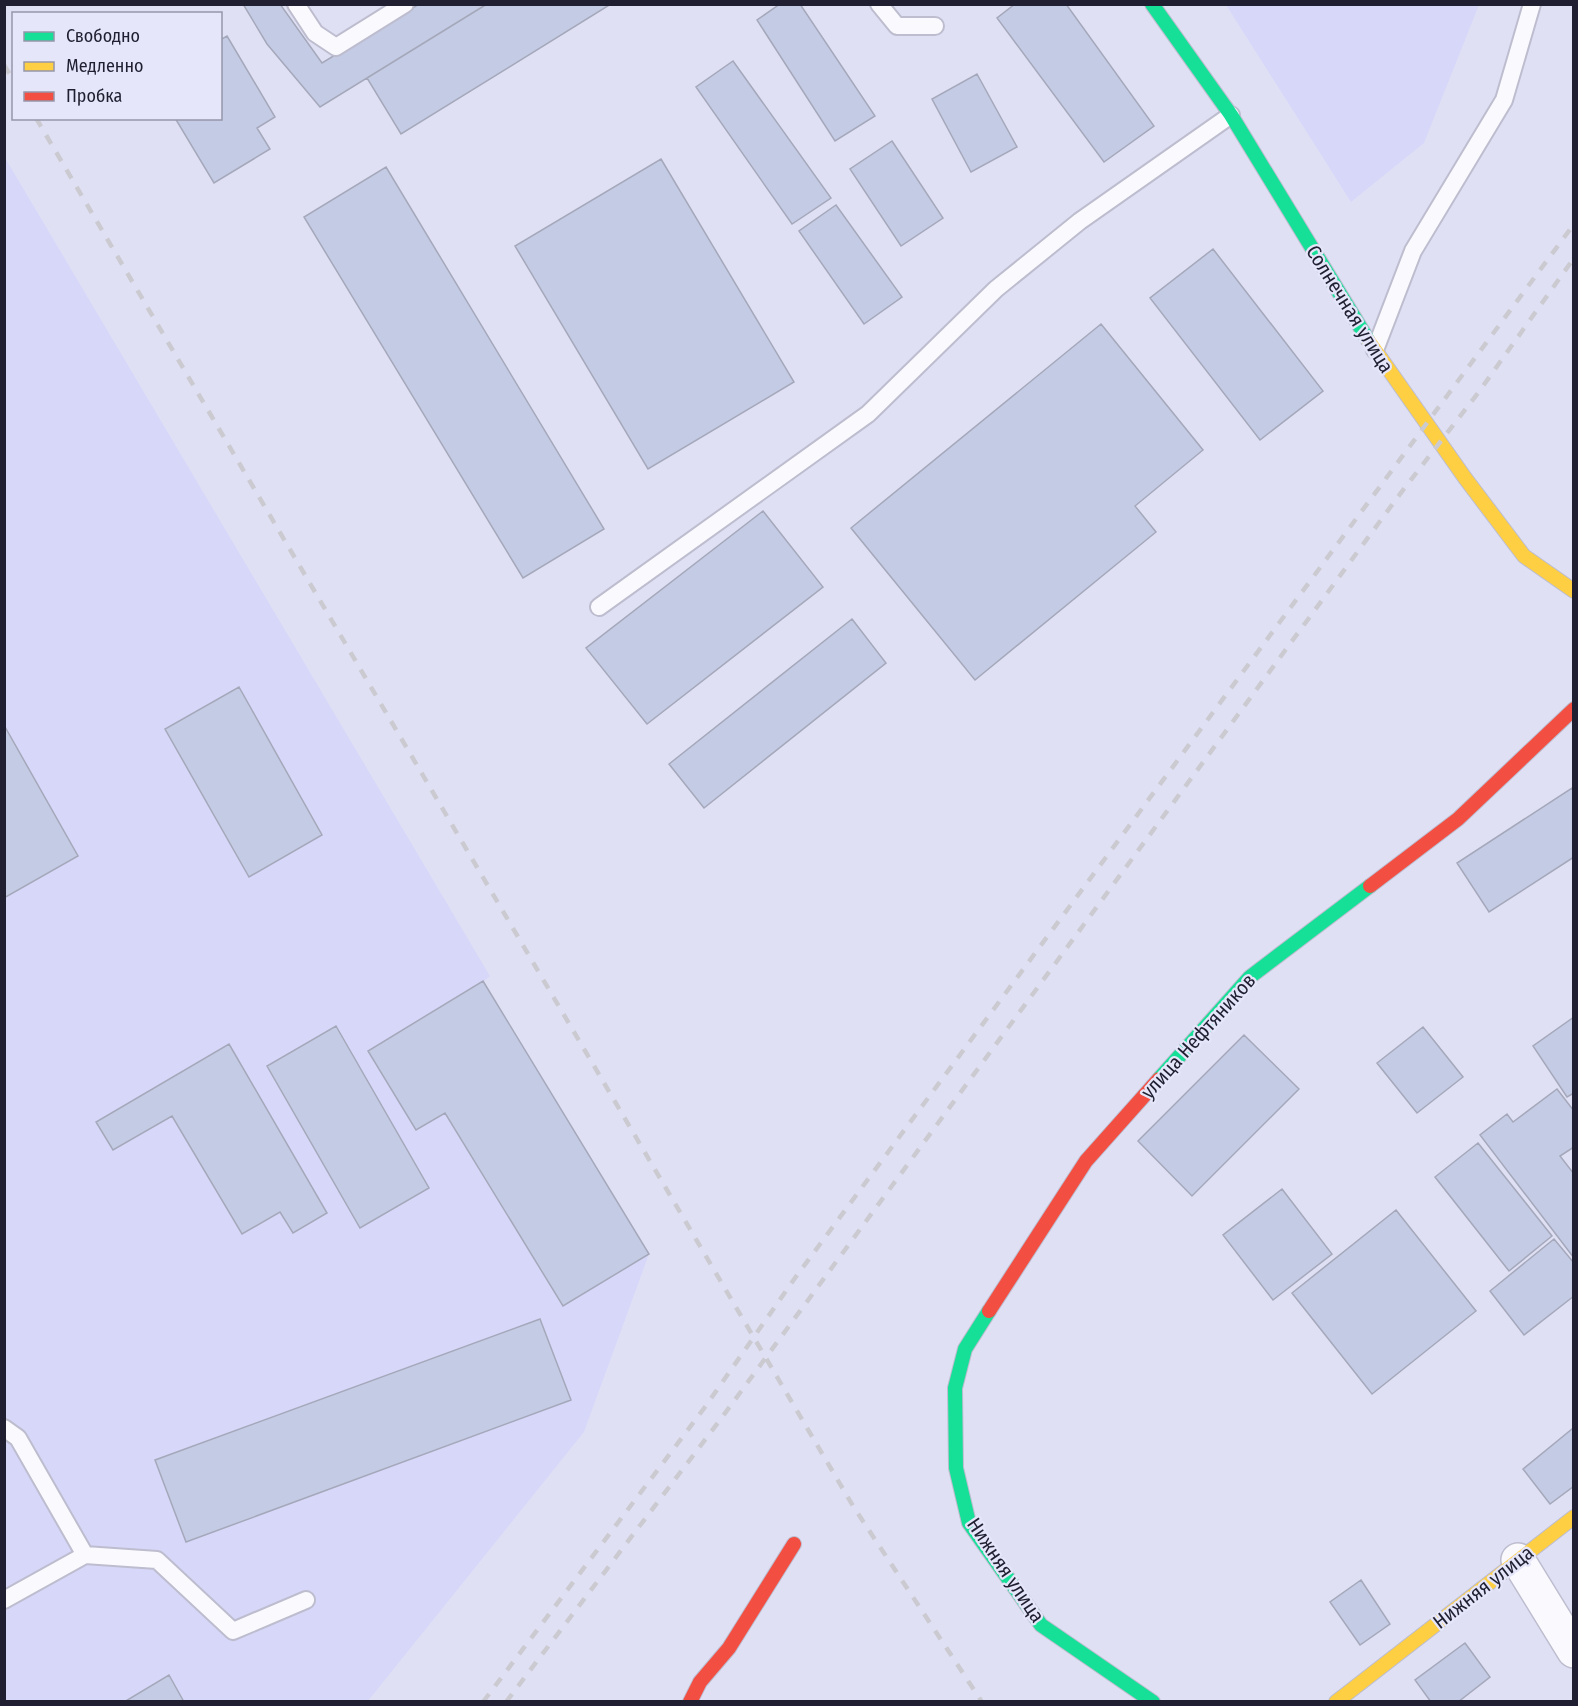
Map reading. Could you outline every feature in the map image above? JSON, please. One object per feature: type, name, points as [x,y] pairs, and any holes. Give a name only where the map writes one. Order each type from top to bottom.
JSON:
[{"type":"street","name":"Солнечная улица","points":[[1152,4],[1231,115],[1374,351],[1465,478],[1524,556],[1574,591]]},
{"type":"street","name":"улица Нефтяников","points":[[965,1348],[1086,1161],[1250,977],[1458,819],[1574,710]]},
{"type":"street","name":"Нижняя улица","points":[[965,1348],[955,1388],[956,1468],[969,1523],[1041,1625],[1153,1701]]},
{"type":"street","name":"Нижняя улица","points":[[1336,1701],[1574,1517]]},
{"type":"street","points":[[690,1701],[700,1682],[729,1648],[794,1544]]},
{"type":"street","points":[[1518,1560],[1574,1651]]},
{"type":"lane","points":[[296,4],[315,33],[336,47],[405,4]]},
{"type":"lane","points":[[879,4],[897,26],[935,26]]},
{"type":"lane","points":[[1374,351],[1413,251],[1504,100],[1532,4]]},
{"type":"lane","points":[[599,607],[868,414],[996,289],[1080,221],[1231,115]]},
{"type":"lane","points":[[4,1428],[18,1438],[84,1555]]},
{"type":"lane","points":[[4,1600],[84,1555],[157,1560],[233,1631],[306,1600]]},
{"type":"shaded area","points":[[1226,5],[1479,5],[1424,143],[1351,202]]},
{"type":"shaded area","points":[[4,156],[490,976],[483,982],[649,1254],[584,1432],[368,1701],[5,1701]]},
{"type":"building","points":[[243,4],[280,4],[322,63],[419,4],[487,4],[320,107],[267,44]]},
{"type":"building","points":[[487,4],[611,4],[401,134],[367,78]]},
{"type":"building","points":[[780,4],[800,4],[875,116],[835,141],[757,20]]},
{"type":"building","points":[[1015,4],[1066,4],[1154,126],[1104,162],[997,18]]},
{"type":"building","points":[[227,36],[275,117],[257,128],[270,149],[214,183],[176,120],[222,120],[222,39]]},
{"type":"building","points":[[733,61],[831,198],[792,224],[696,87]]},
{"type":"building","points":[[977,74],[1017,147],[971,172],[932,99]]},
{"type":"building","points":[[892,141],[943,218],[901,246],[850,169]]},
{"type":"building","points":[[661,159],[794,382],[648,469],[515,246]]},
{"type":"building","points":[[386,167],[604,529],[523,578],[304,217]]},
{"type":"building","points":[[836,205],[902,297],[864,324],[799,231]]},
{"type":"building","points":[[1213,249],[1323,391],[1260,440],[1150,298]]},
{"type":"building","points":[[1101,324],[1203,450],[1135,506],[1156,532],[975,680],[851,528]]},
{"type":"building","points":[[763,511],[823,587],[647,724],[586,648]]},
{"type":"building","points":[[852,619],[886,663],[704,808],[669,764]]},
{"type":"building","points":[[239,687],[322,835],[249,877],[165,729]]},
{"type":"building","points":[[4,725],[78,856],[4,898]]},
{"type":"building","points":[[1572,788],[1574,791],[1574,857],[1489,912],[1457,863]]},
{"type":"building","points":[[483,981],[649,1254],[563,1306],[445,1113],[416,1130],[368,1051]]},
{"type":"building","points":[[1574,1017],[1574,1093],[1567,1097],[1533,1046]]},
{"type":"building","points":[[336,1026],[429,1188],[360,1228],[267,1066]]},
{"type":"building","points":[[1423,1027],[1463,1077],[1417,1113],[1377,1063]]},
{"type":"building","points":[[1244,1035],[1299,1089],[1192,1196],[1138,1141]]},
{"type":"building","points":[[229,1044],[327,1213],[293,1233],[280,1212],[242,1234],[172,1116],[113,1150],[96,1122]]},
{"type":"building","points":[[1557,1089],[1574,1111],[1574,1147],[1560,1156],[1574,1174],[1574,1258],[1480,1135],[1507,1114],[1513,1122]]},
{"type":"building","points":[[1478,1143],[1552,1236],[1509,1271],[1435,1177]]},
{"type":"building","points":[[1282,1189],[1332,1254],[1273,1300],[1223,1235]]},
{"type":"building","points":[[1396,1210],[1476,1311],[1372,1394],[1292,1293]]},
{"type":"building","points":[[1554,1239],[1574,1263],[1574,1296],[1524,1335],[1490,1291]]},
{"type":"building","points":[[540,1319],[571,1400],[186,1542],[155,1460]]},
{"type":"building","points":[[1572,1429],[1574,1431],[1574,1486],[1550,1504],[1523,1469]]},
{"type":"building","points":[[1361,1580],[1390,1624],[1360,1645],[1330,1602]]},
{"type":"building","points":[[1465,1643],[1490,1677],[1458,1702],[1431,1702],[1415,1680]]},
{"type":"building","points":[[169,1675],[184,1702],[124,1702]]},
{"type":"railway","points":[[4,65],[12,78]]},
{"type":"railway","points":[[37,120],[853,1506],[982,1702]]},
{"type":"railway","points":[[483,1702],[705,1407],[795,1278],[1574,224]]},
{"type":"railway","points":[[506,1702],[720,1420],[1400,494],[1478,393],[1574,258]]},
{"type":"traffic: fast","points":[[1152,4],[1231,115],[1368,340]]},
{"type":"traffic: fast","points":[[1159,1079],[1250,977],[1370,886]]},
{"type":"traffic: fast","points":[[989,1311],[965,1349],[955,1388],[956,1468],[969,1523],[1041,1625],[1153,1702]]},
{"type":"traffic: slow","points":[[1368,340],[1465,478],[1524,556],[1574,591]]},
{"type":"traffic: slow","points":[[1336,1702],[1574,1517]]},
{"type":"traffic: jam","points":[[1370,886],[1458,819],[1574,709]]},
{"type":"traffic: jam","points":[[989,1311],[1086,1161],[1159,1079]]},
{"type":"traffic: jam","points":[[690,1702],[700,1682],[729,1648],[794,1544]]}]
